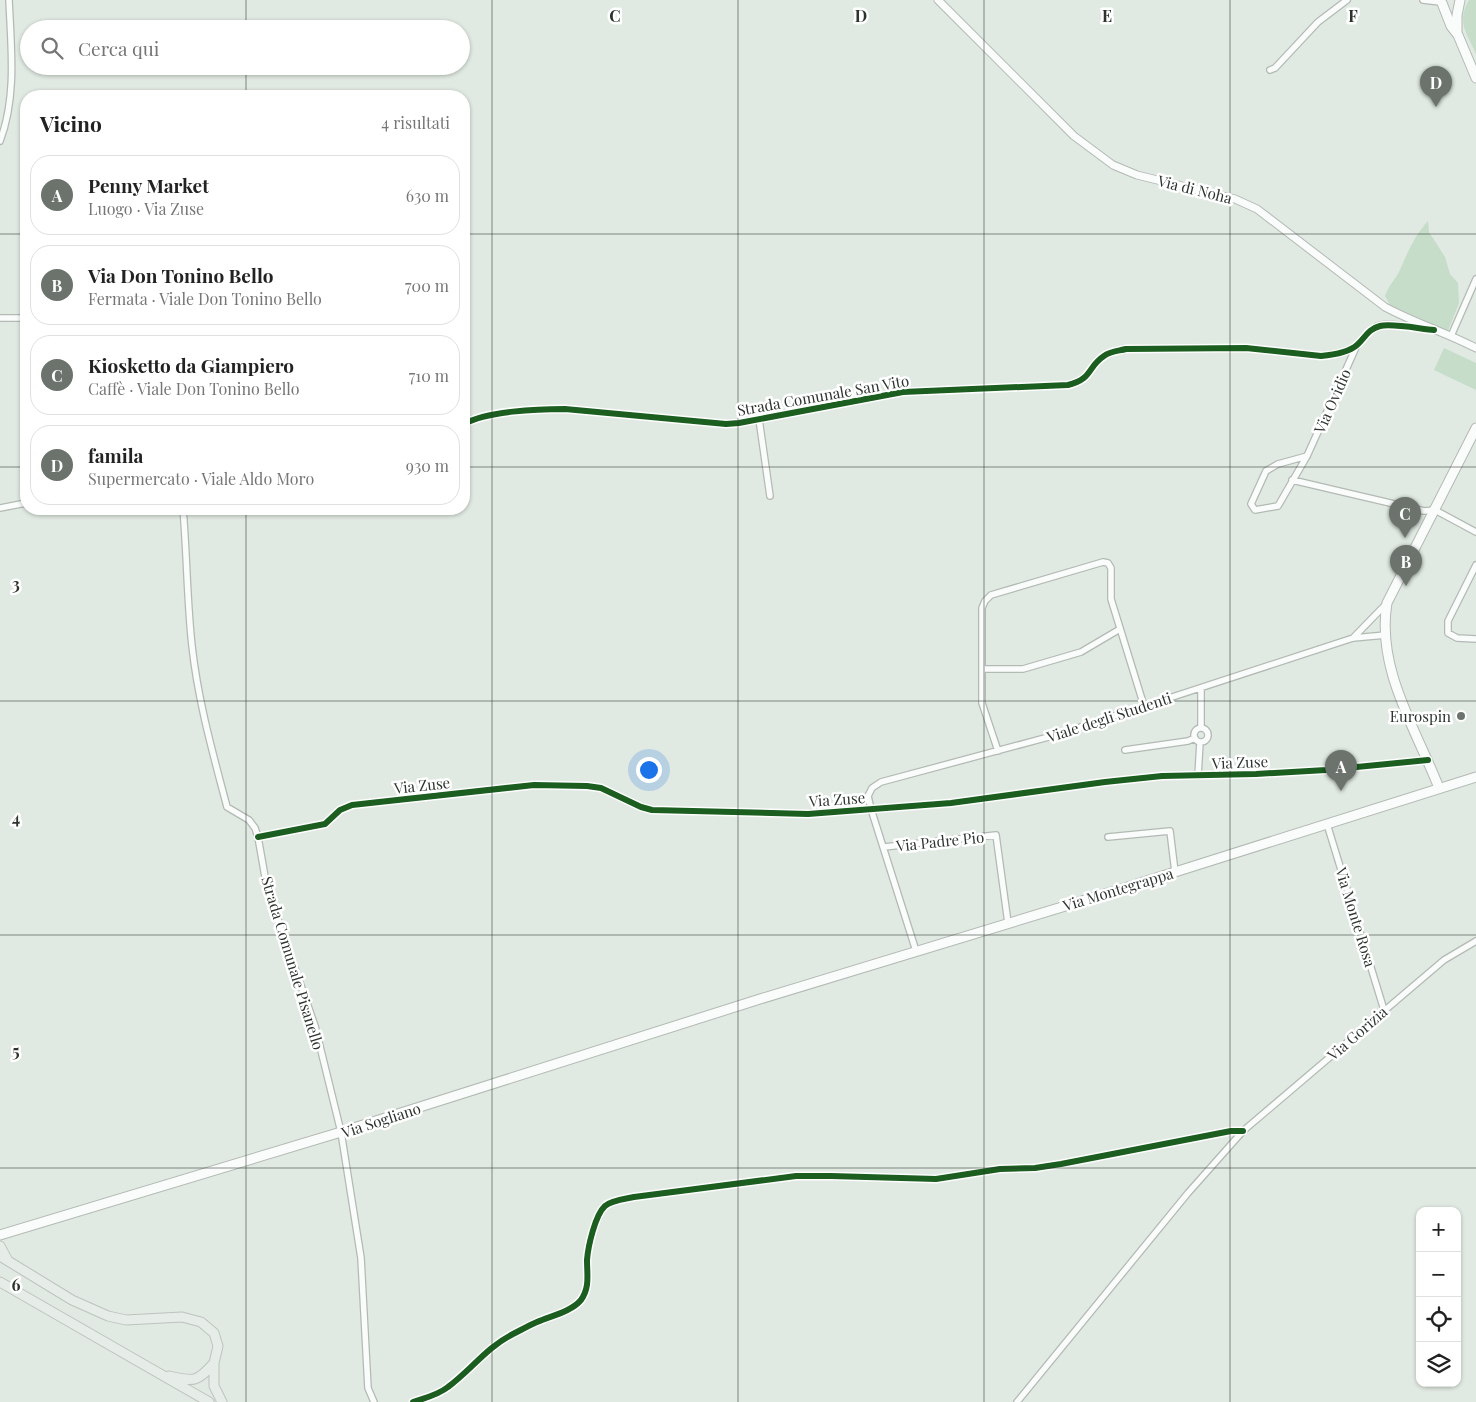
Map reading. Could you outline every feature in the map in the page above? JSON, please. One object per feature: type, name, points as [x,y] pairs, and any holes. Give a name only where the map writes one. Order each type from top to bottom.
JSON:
[{"type":"main road","points":[[1440,2],[1452,4],[1460,0]]},
{"type":"main road","points":[[1458,35],[1457,15],[1460,0]]},
{"type":"main road","points":[[1440,2],[1451,26],[1458,35],[1476,78]]},
{"type":"main road","points":[[1439,788],[1397,693],[1392,675],[1384,625],[1387,603],[1476,428]]},
{"type":"main road","name":"Via Montegrappa","points":[[760,998],[1175,872],[1476,777]]},
{"type":"main road","name":"Via Sogliano","points":[[0,1235],[341,1132],[760,998]]},
{"type":"main road","points":[[0,1246],[4,1258],[72,1300],[108,1316],[126,1320],[182,1318],[201,1322],[214,1333],[218,1346],[214,1363],[214,1386],[222,1402]]},
{"type":"main road","points":[[0,1282],[208,1402]]},
{"type":"main road","points":[[159,1374],[188,1380],[201,1378],[214,1363]]},
{"type":"street","points":[[0,141],[9,108],[11,76],[9,0]]},
{"type":"street","name":"Via di Noha","points":[[938,0],[1074,136],[1113,165],[1137,174],[1235,199],[1257,209],[1386,307],[1409,320],[1476,348]]},
{"type":"street","points":[[1270,70],[1275,68],[1318,22],[1347,0]]},
{"type":"street","points":[[1423,0],[1440,2]]},
{"type":"street","points":[[1451,336],[1476,279]]},
{"type":"street","points":[[0,318],[20,318]]},
{"type":"street","name":"Strada Comunale San Vito","points":[[470,421],[525,410],[543,409],[574,410],[726,424],[739,423],[903,392],[1068,385],[1083,380],[1104,355],[1126,349],[1246,348],[1331,356],[1357,345],[1367,333],[1381,326],[1434,330]]},
{"type":"street","name":"Via Ovidio","points":[[1307,456],[1278,464],[1266,471],[1251,504],[1255,510],[1278,506],[1307,456],[1357,345]]},
{"type":"street","points":[[758,419],[770,496]]},
{"type":"street","points":[[1292,480],[1424,511],[1434,510],[1476,532]]},
{"type":"street","points":[[0,508],[20,504]]},
{"type":"street","name":"Strada Comunale Pisanello","points":[[183,515],[192,646],[198,687],[208,733],[227,807],[249,820],[255,828],[268,888],[315,1026],[341,1132],[361,1258],[368,1388],[374,1402]]},
{"type":"street","points":[[998,751],[982,703],[982,608],[990,595],[1103,562],[1108,563],[1111,568],[1111,599],[1144,706]]},
{"type":"street","points":[[1476,565],[1448,621],[1448,633],[1457,638],[1476,640]]},
{"type":"street","points":[[1353,638],[1387,603]]},
{"type":"street","points":[[982,669],[1022,669],[1081,652],[1120,629]]},
{"type":"street","points":[[1353,638],[1386,635]]},
{"type":"street","name":"Viale degli Studenti","points":[[872,809],[868,796],[872,788],[881,782],[1056,735],[1353,638]]},
{"type":"street","points":[[1201,688],[1202,728]]},
{"type":"street","points":[[1198,776],[1197,740],[1195,733],[1202,728]]},
{"type":"street","points":[[1125,750],[1197,740],[1204,742],[1208,738],[1208,734],[1202,728]]},
{"type":"street","name":"Via Zuse","points":[[258,837],[325,824],[340,810],[352,805],[534,785],[601,788],[635,805],[652,810],[808,814],[952,803],[1162,776],[1256,774],[1428,760]]},
{"type":"street","points":[[872,809],[916,951]]},
{"type":"street","name":"Via Monte Rosa","points":[[1328,824],[1384,1010]]},
{"type":"street","points":[[1108,837],[1170,831],[1175,872]]},
{"type":"street","name":"Via Padre Pio","points":[[884,847],[996,835],[1008,923]]},
{"type":"street","name":"Via Gorizia","points":[[1017,1402],[1188,1193],[1243,1131],[1444,960],[1476,941]]},
{"type":"street","points":[[413,1402],[435,1395],[447,1388],[493,1346],[510,1335],[568,1309],[579,1302],[587,1291],[587,1258],[599,1214],[606,1206],[617,1201],[634,1197],[796,1176],[936,1179],[1000,1169],[1035,1168],[1231,1131],[1243,1131]]},
{"type":"green space","points":[[1469,0],[1476,0],[1476,54],[1466,33],[1463,21],[1465,8]]},
{"type":"green space","points":[[1428,221],[1429,232],[1445,257],[1450,274],[1458,283],[1459,303],[1448,331],[1390,305],[1385,296],[1415,239]]},
{"type":"green space","points":[[1444,348],[1476,363],[1476,390],[1434,370]]},
{"type":"cycle path","points":[[470,422],[486,416],[527,410],[565,409],[726,424],[739,423],[903,392],[1068,385],[1086,376],[1106,354],[1126,349],[1246,348],[1321,356],[1349,350],[1357,345],[1370,331],[1380,326],[1434,330]]},
{"type":"cycle path","points":[[258,837],[325,824],[340,810],[352,805],[534,785],[601,788],[641,807],[652,810],[808,814],[951,803],[1162,776],[1326,770],[1428,760]]},
{"type":"cycle path","points":[[413,1402],[444,1390],[504,1339],[566,1311],[577,1304],[584,1295],[587,1286],[587,1260],[595,1224],[601,1210],[615,1201],[796,1176],[936,1179],[1000,1169],[1035,1168],[1231,1131],[1243,1131]]},
{"type":"place","name":"famila","points":[[1436,107]]},
{"type":"place","name":"Kiosketto da Giampiero","points":[[1405,538]]},
{"type":"place","name":"Via Don Tonino Bello","points":[[1406,586]]},
{"type":"place","name":"Eurospin","points":[[1461,716]]},
{"type":"place","name":"Penny Market","points":[[1341,791]]}]
